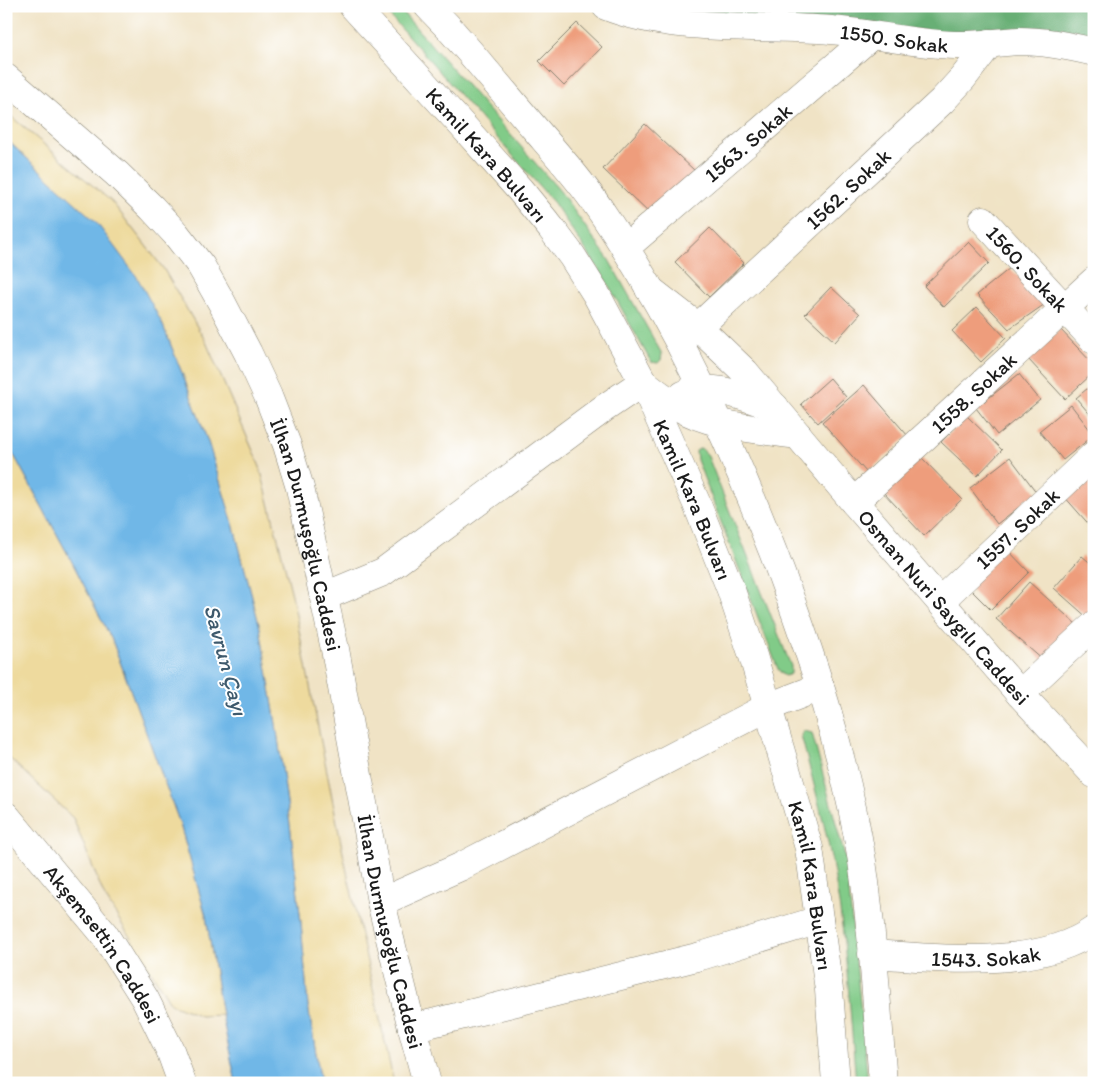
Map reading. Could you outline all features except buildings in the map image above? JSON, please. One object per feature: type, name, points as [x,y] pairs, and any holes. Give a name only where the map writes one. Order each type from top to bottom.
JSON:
[{"type":"street","name":"Kamil Kara Bulvarı","points":[[353,6],[461,124],[551,228],[572,256],[596,294],[643,382],[731,590],[753,656],[809,848],[829,990],[836,1083]]},
{"type":"street","points":[[428,6],[581,182],[625,248],[649,289],[703,389],[744,478],[787,590],[833,730],[861,859],[868,906],[883,1083]]},
{"type":"street","name":"1550. Sokak","points":[[606,6],[627,14],[686,24],[804,28],[872,35],[938,45],[1020,41],[1070,46],[1094,52]]},
{"type":"street","name":"1563. Sokak","points":[[625,248],[872,35]]},
{"type":"street","name":"1562. Sokak","points":[[698,327],[942,102],[964,78],[990,43]]},
{"type":"street","name":"İlhan Durmuşoğlu Caddesi","points":[[6,78],[117,174],[176,234],[201,266],[248,353],[287,445],[300,488],[325,596],[381,902],[427,1083]]},
{"type":"street","name":"1560. Sokak","points":[[983,220],[1094,340]]},
{"type":"street","name":"1558. Sokak","points":[[854,502],[1094,280]]},
{"type":"street","name":"Osman Nuri Saygılı Caddesi","points":[[649,289],[698,327],[739,366],[1020,694],[1094,774]]},
{"type":"street","points":[[325,596],[383,572],[602,409],[643,382],[674,404],[720,423],[798,435]]},
{"type":"street","points":[[673,450],[670,416],[674,404],[682,395],[692,390],[703,389],[744,396],[775,407]]},
{"type":"street","name":"1557. Sokak","points":[[940,601],[1094,456]]},
{"type":"street","points":[[1020,694],[1094,625]]},
{"type":"street","points":[[381,902],[460,867],[768,707],[820,687]]},
{"type":"street","name":"Akşemsettin Caddesi","points":[[6,816],[104,934],[144,999],[170,1050],[182,1083]]},
{"type":"street","points":[[412,1028],[701,956],[819,920]]},
{"type":"street","name":"1543. Sokak","points":[[872,954],[962,960],[991,959],[1066,945],[1094,930]]},
{"type":"green space","points":[[381,6],[397,6],[560,191],[609,260],[662,354],[661,360],[658,363],[651,362],[604,277],[554,203]]},
{"type":"green space","points":[[649,6],[1094,6],[1094,43],[734,16]]},
{"type":"green space","points":[[701,448],[707,454],[791,666],[791,674],[785,676],[778,669],[697,460],[696,451]]},
{"type":"green space","points":[[804,731],[812,733],[846,861],[868,1083],[856,1083],[839,904],[820,806],[801,735]]},
{"type":"sand","points":[[6,112],[112,202],[163,268],[206,342],[260,467],[292,595],[345,863],[394,1083],[321,1083],[308,1006],[291,832],[260,628],[234,527],[208,442],[162,323],[43,173],[6,139]]},
{"type":"sand","points":[[6,447],[15,457],[112,640],[180,824],[206,916],[222,1015],[201,1016],[171,1004],[104,895],[73,818],[6,755]]},
{"type":"water","name":"Savrun Çayı","points":[[6,139],[96,222],[137,277],[162,323],[208,442],[234,527],[260,628],[291,832],[308,1006],[321,1083],[236,1083],[222,1015],[206,916],[180,824],[112,640],[15,457],[6,447]]}]
